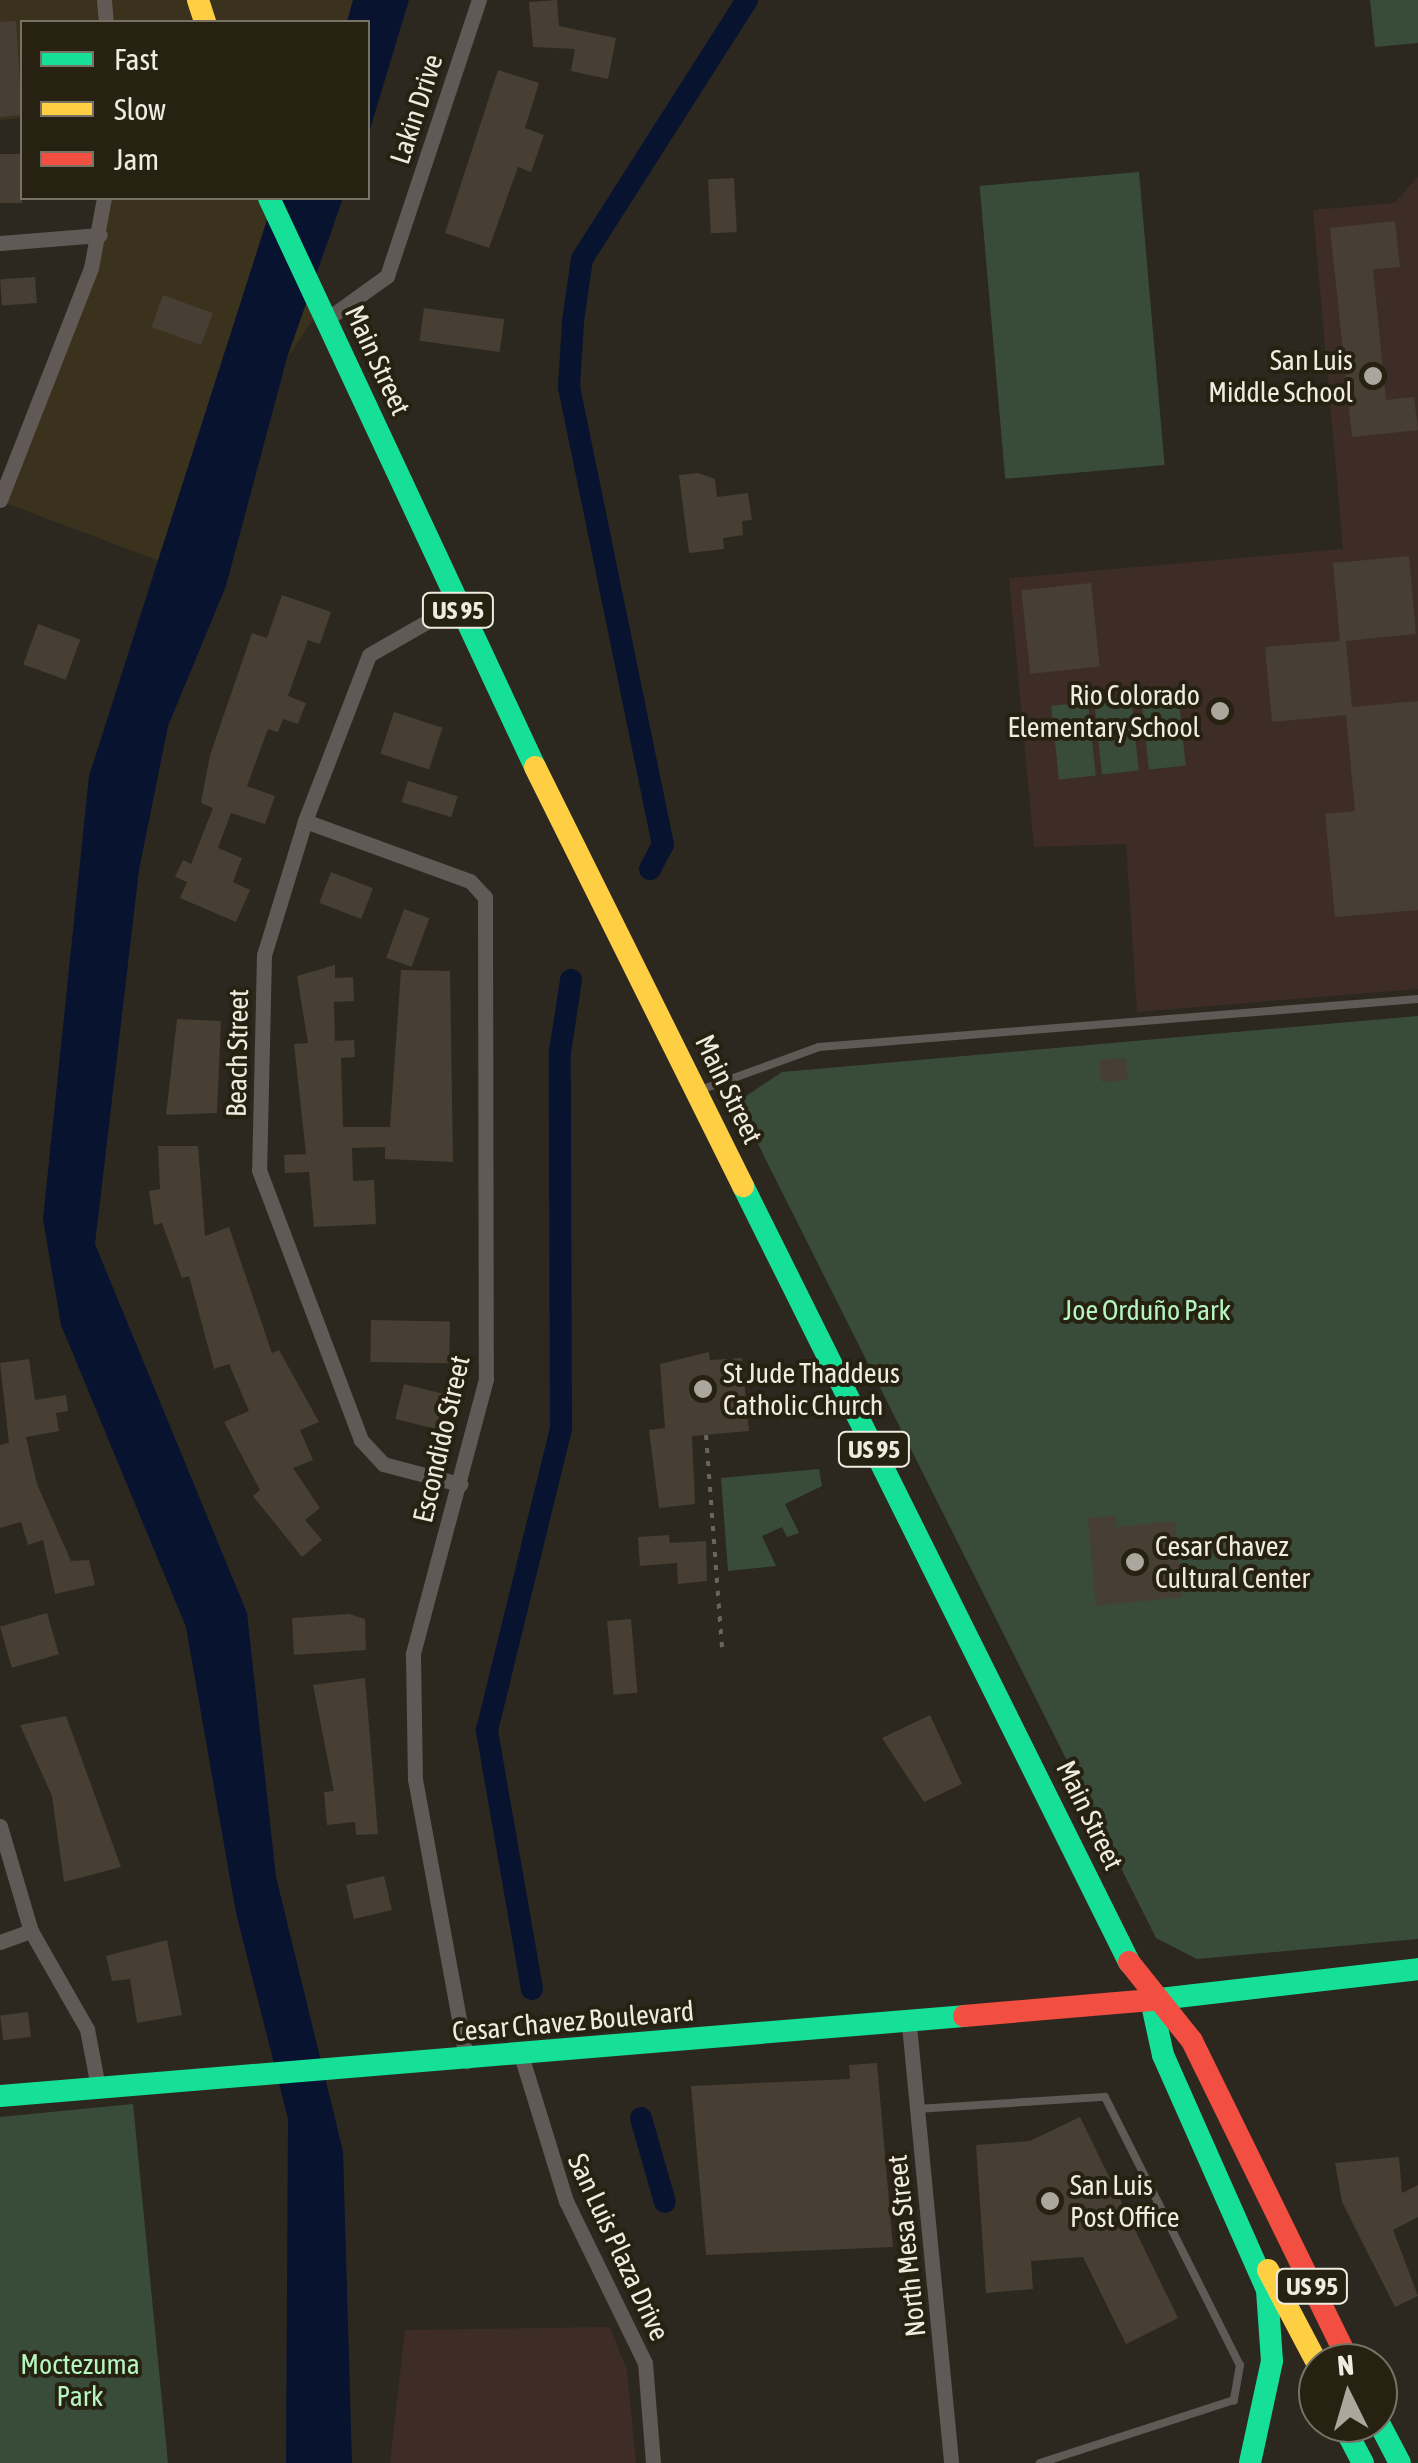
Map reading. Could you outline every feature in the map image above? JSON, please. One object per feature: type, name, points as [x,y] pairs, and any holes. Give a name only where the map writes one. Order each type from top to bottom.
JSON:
[{"type":"main road","name":"Main Street","points":[[270,201],[456,605],[1151,2000],[1163,2055],[1256,2250],[1306,2343]]},
{"type":"main road","name":"Cesar Chavez Boulevard","points":[[0,2096],[909,2025],[1418,1968]]},
{"type":"main road","name":"Main Street","points":[[1151,2000],[1192,2041],[1340,2343]]},
{"type":"main road","name":"US 95","points":[[1250,2463],[1272,2361],[1256,2250]]},
{"type":"street","name":"Lakin Drive","points":[[327,320],[388,276],[479,0]]},
{"type":"street","points":[[0,500],[100,234],[104,200]]},
{"type":"street","points":[[0,243],[100,234]]},
{"type":"street","name":"Beach Street","points":[[456,605],[369,656],[305,821],[264,954],[263,1192],[361,1440],[382,1464],[460,1484]]},
{"type":"street","name":"Escondido Street","points":[[305,821],[470,880],[484,897],[486,1364],[460,1484],[413,1654],[415,1779],[467,2061]]},
{"type":"street","points":[[0,1826],[31,1931],[87,2029],[98,2087]]},
{"type":"street","points":[[0,1942],[31,1931]]},
{"type":"street","name":"North Mesa Street","points":[[909,2025],[952,2463]]},
{"type":"street","name":"San Luis Plaza Drive","points":[[520,2055],[566,2200],[645,2363],[653,2463]]},
{"type":"lane","points":[[697,1092],[765,1059],[820,1046],[1418,999]]},
{"type":"lane","points":[[917,2109],[1104,2097],[1240,2365],[1234,2400],[1040,2463]]},
{"type":"path","points":[[706,1435],[722,1647]]},
{"type":"shaded area","points":[[0,0],[353,0],[348,20],[20,20],[20,118],[0,120]]},
{"type":"shaded area","name":"Rio Colorado Elementary School","points":[[1418,177],[1418,989],[1137,1012],[1126,844],[1034,847],[1009,578],[1343,549],[1313,210],[1394,203]]},
{"type":"shaded area","points":[[104,200],[275,200],[321,308],[287,358],[226,586],[0,501],[91,268]]},
{"type":"shaded area","points":[[610,2327],[627,2371],[636,2463],[390,2463],[405,2330]]},
{"type":"green space","points":[[1370,0],[1418,0],[1418,43],[1375,47]]},
{"type":"green space","points":[[1139,172],[1165,465],[1005,479],[980,186]]},
{"type":"green space","points":[[1178,692],[1186,766],[1149,769],[1141,696]]},
{"type":"green space","points":[[1131,697],[1139,771],[1102,774],[1094,701]]},
{"type":"green space","points":[[1088,702],[1096,776],[1059,779],[1051,706]]},
{"type":"green space","name":"Joe Orduño Park","points":[[1418,1016],[1418,1939],[1197,1959],[1156,1938],[737,1102],[782,1072]]},
{"type":"green space","points":[[819,1469],[822,1486],[785,1504],[799,1533],[787,1537],[782,1527],[762,1536],[776,1566],[728,1571],[721,1478]]},
{"type":"green space","name":"Moctezuma Park","points":[[133,2104],[168,2463],[0,2463],[0,2117]]},
{"type":"water","points":[[353,0],[409,0],[370,129],[370,20],[348,20]]},
{"type":"water","points":[[273,200],[342,200],[287,358],[226,586],[168,726],[139,870],[95,1244],[247,1613],[276,1877],[343,2151],[352,2463],[286,2463],[288,2119],[236,1913],[186,1627],[61,1325],[43,1219],[89,776]]},
{"type":"building","points":[[557,0],[559,26],[616,38],[608,79],[571,71],[575,49],[533,47],[529,2]]},
{"type":"building","points":[[16,21],[20,115],[0,117],[0,22]]},
{"type":"building","points":[[498,70],[539,83],[525,128],[544,135],[531,172],[518,167],[489,248],[445,233]]},
{"type":"building","points":[[0,154],[20,154],[22,203],[0,203]]},
{"type":"building","points":[[734,178],[737,232],[711,233],[708,179]]},
{"type":"building","points":[[1395,221],[1400,267],[1373,269],[1386,400],[1414,397],[1418,430],[1352,437],[1330,228]]},
{"type":"building","points":[[35,277],[37,303],[2,305],[0,279]]},
{"type":"building","points":[[163,295],[213,313],[201,345],[151,327]]},
{"type":"building","points":[[424,308],[504,319],[500,352],[419,341]]},
{"type":"building","points":[[698,473],[715,479],[717,497],[748,493],[752,520],[742,521],[743,535],[723,538],[724,549],[689,553],[679,475]]},
{"type":"building","points":[[1409,556],[1416,634],[1346,641],[1352,707],[1418,701],[1418,910],[1335,917],[1325,814],[1355,811],[1346,715],[1272,722],[1265,647],[1340,641],[1333,563]]},
{"type":"building","points":[[1091,583],[1100,667],[1030,674],[1021,590]]},
{"type":"building","points":[[282,595],[331,612],[320,644],[308,640],[288,696],[306,703],[298,724],[283,719],[278,732],[268,729],[247,786],[275,796],[265,824],[231,813],[218,848],[242,858],[233,882],[250,890],[236,922],[180,898],[187,882],[175,877],[183,860],[191,864],[213,808],[201,803],[210,755],[252,633],[267,638]]},
{"type":"building","points":[[38,624],[80,639],[66,680],[23,664]]},
{"type":"building","points":[[394,712],[443,728],[429,770],[380,754]]},
{"type":"building","points":[[408,781],[458,796],[451,817],[402,802]]},
{"type":"building","points":[[331,872],[373,888],[361,919],[319,903]]},
{"type":"building","points":[[404,909],[429,918],[412,967],[386,958]]},
{"type":"building","points":[[335,965],[335,978],[353,977],[354,1001],[334,1002],[335,1041],[354,1040],[355,1057],[341,1058],[343,1127],[390,1127],[401,970],[450,971],[453,1162],[385,1159],[385,1147],[352,1148],[353,1181],[374,1180],[376,1224],[314,1227],[309,1172],[285,1173],[284,1155],[306,1154],[294,1044],[308,1043],[297,976]]},
{"type":"building","points":[[177,1019],[221,1021],[217,1113],[166,1115]]},
{"type":"building","points":[[1126,1058],[1128,1080],[1101,1082],[1099,1060]]},
{"type":"building","points":[[158,1146],[198,1146],[205,1236],[229,1227],[272,1353],[279,1350],[319,1422],[300,1430],[313,1460],[293,1468],[320,1508],[305,1520],[322,1540],[302,1557],[253,1496],[260,1490],[224,1422],[249,1411],[229,1364],[214,1369],[189,1276],[182,1278],[162,1223],[154,1225],[149,1191],[160,1189]]},
{"type":"building","points":[[371,1320],[450,1321],[449,1363],[370,1362]]},
{"type":"building","name":"St Jude Thaddeus Catholic Church","points":[[709,1352],[710,1360],[742,1358],[749,1431],[692,1436],[695,1504],[659,1508],[649,1430],[665,1428],[660,1364]]},
{"type":"building","points":[[29,1359],[35,1400],[66,1395],[68,1411],[56,1413],[59,1431],[26,1437],[37,1484],[71,1561],[89,1560],[95,1585],[55,1594],[43,1540],[28,1545],[21,1522],[0,1528],[0,1445],[9,1443],[0,1363]]},
{"type":"building","points":[[404,1384],[445,1394],[436,1429],[395,1419]]},
{"type":"building","name":"Cesar Chavez Cultural Center","points":[[1115,1516],[1116,1527],[1175,1521],[1182,1597],[1096,1606],[1088,1518]]},
{"type":"building","points":[[669,1535],[670,1543],[706,1541],[707,1581],[678,1584],[677,1563],[640,1566],[638,1537]]},
{"type":"building","points":[[47,1613],[59,1654],[12,1668],[0,1626]]},
{"type":"building","points":[[349,1614],[365,1619],[366,1650],[294,1655],[292,1618]]},
{"type":"building","points":[[631,1619],[637,1693],[614,1695],[607,1621]]},
{"type":"building","points":[[365,1678],[378,1834],[356,1835],[355,1822],[327,1825],[324,1792],[334,1791],[313,1685]]},
{"type":"building","points":[[930,1715],[962,1784],[924,1802],[882,1738]]},
{"type":"building","points":[[66,1716],[121,1867],[64,1882],[52,1796],[20,1725]]},
{"type":"building","points":[[384,1876],[392,1910],[354,1919],[346,1885]]},
{"type":"building","points":[[167,1940],[182,2015],[137,2023],[130,1979],[112,1981],[106,1956]]},
{"type":"building","points":[[28,2012],[31,2037],[3,2040],[0,2015]]},
{"type":"building","points":[[877,2063],[893,2247],[706,2255],[691,2086],[850,2079],[849,2065]]},
{"type":"building","name":"San Luis Post Office","points":[[1080,2117],[1178,2318],[1126,2344],[1083,2257],[1031,2261],[1033,2289],[986,2293],[976,2145],[1030,2141]]},
{"type":"building","points":[[1399,2157],[1402,2193],[1418,2185],[1418,2217],[1393,2230],[1418,2296],[1395,2307],[1342,2202],[1335,2163]]},
{"type":"waterway","points":[[650,869],[663,845],[569,387],[573,321],[582,259],[747,0]]},
{"type":"waterway","points":[[532,1989],[487,1730],[561,1428],[560,1052],[571,980]]},
{"type":"waterway","points":[[641,2118],[665,2202]]},
{"type":"traffic: fast","points":[[270,200],[535,767]]},
{"type":"traffic: fast","points":[[743,1186],[1129,1962]]},
{"type":"traffic: fast","points":[[1151,2000],[1418,1969]]},
{"type":"traffic: fast","points":[[1151,2000],[1163,2055],[1267,2290],[1272,2361],[1250,2463]]},
{"type":"traffic: fast","points":[[0,2096],[964,2016]]},
{"type":"traffic: fast","points":[[1352,2443],[1363,2463]]},
{"type":"traffic: fast","points":[[1390,2443],[1400,2463]]},
{"type":"traffic: slow","points":[[198,0],[204,20]]},
{"type":"traffic: slow","points":[[535,767],[743,1186]]},
{"type":"traffic: slow","points":[[1268,2270],[1306,2343]]},
{"type":"traffic: jam","points":[[1129,1962],[1192,2041],[1340,2343]]},
{"type":"traffic: jam","points":[[964,2016],[1151,2000]]},
{"type":"place","name":"San Luis Middle School","points":[[1373,376]]},
{"type":"place","name":"Rio Colorado Elementary School","points":[[1220,711]]},
{"type":"place","name":"St Jude Thaddeus Catholic Church","points":[[703,1389]]},
{"type":"place","name":"Cesar Chavez Cultural Center","points":[[1135,1562]]},
{"type":"place","name":"San Luis Post Office","points":[[1050,2201]]}]
